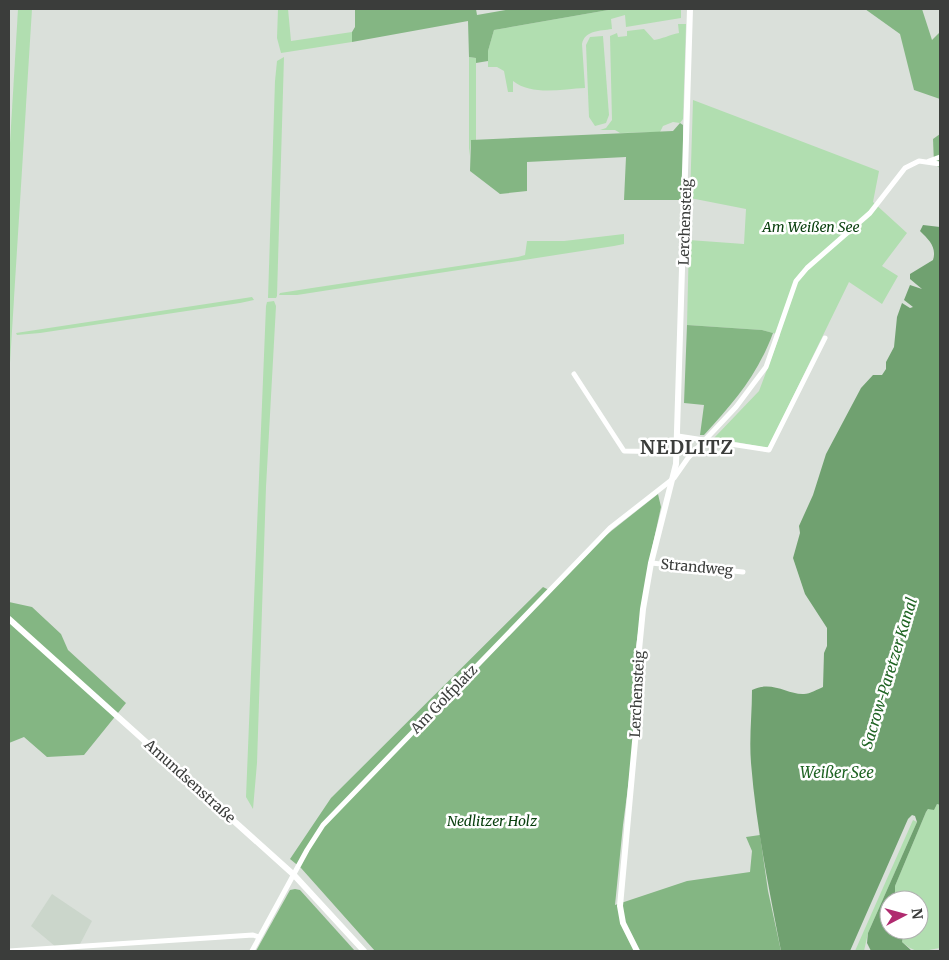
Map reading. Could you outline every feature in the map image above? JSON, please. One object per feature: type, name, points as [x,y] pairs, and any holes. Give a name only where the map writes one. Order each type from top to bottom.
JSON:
[{"type":"street","name":"Lerchensteig","points":[[637,951],[623,923],[620,906],[638,709],[638,660],[651,563],[674,478],[677,452],[690,9]]},
{"type":"street","name":"Am Golfplatz","points":[[252,951],[306,850],[329,818],[610,528],[674,478],[688,458],[708,439],[746,395],[766,367],[785,310],[800,276],[870,213],[905,168],[913,162],[929,161],[940,157]]},
{"type":"street","points":[[929,161],[940,164]]},
{"type":"street","points":[[678,436],[708,439],[769,450],[825,338]]},
{"type":"street","points":[[574,374],[624,451],[677,452]]},
{"type":"street","name":"Strandweg","points":[[651,563],[743,572]]},
{"type":"street","name":"Amundsenstraße","points":[[9,619],[294,875],[364,951]]},
{"type":"street","points":[[9,951],[253,935],[259,937]]},
{"type":"shaded area","points":[[52,894],[92,921],[79,946],[56,947],[31,926]]},
{"type":"green space","points":[[18,9],[32,9],[9,379],[9,160]]},
{"type":"green space","points":[[278,9],[288,9],[291,41],[352,32],[352,42],[281,53],[277,38]]},
{"type":"green space","points":[[355,9],[476,9],[477,15],[512,9],[614,9],[494,30],[488,51],[488,61],[476,63],[476,58],[469,57],[468,21],[352,42],[352,32],[355,27]]},
{"type":"green space","points":[[614,9],[681,9],[681,18],[626,27],[625,15],[611,19],[612,29],[594,32],[586,36],[582,44],[585,88],[538,90],[529,89],[513,81],[513,92],[508,92],[504,71],[497,67],[488,67],[488,51],[494,30]]},
{"type":"green space","points":[[865,9],[922,9],[932,40],[940,32],[940,99],[914,90],[900,34]]},
{"type":"green space","points":[[678,24],[686,24],[683,119],[680,123],[673,122],[663,126],[660,132],[620,133],[615,130],[600,130],[606,128],[612,120],[610,36],[617,33],[618,37],[627,36],[627,31],[644,29],[654,40],[679,33]]},
{"type":"green space","points":[[603,36],[609,115],[606,123],[595,126],[589,117],[586,45],[590,37]]},
{"type":"green space","points":[[284,57],[277,296],[276,298],[268,298],[275,81],[277,61]]},
{"type":"green space","points":[[469,57],[476,58],[476,140],[471,140],[469,156]]},
{"type":"green space","name":"Am Weißen See","points":[[693,100],[879,171],[873,202],[907,233],[882,266],[898,276],[882,304],[849,282],[768,448],[714,438],[759,391],[780,335],[762,330],[687,325],[689,240],[744,244],[746,209],[690,198]]},
{"type":"green space","points":[[680,123],[683,125],[683,200],[624,200],[626,157],[527,162],[527,191],[500,194],[470,171],[471,140],[673,131]]},
{"type":"green space","points":[[940,134],[940,168],[934,164],[933,139]]},
{"type":"green space","points":[[624,234],[624,244],[614,246],[297,295],[279,295],[280,293],[518,257],[525,255],[527,241],[564,241]]},
{"type":"green space","points":[[252,297],[254,300],[240,303],[40,333],[17,335],[16,333]]},
{"type":"green space","points":[[274,301],[276,306],[266,487],[257,763],[253,809],[246,797],[266,306],[267,302]]},
{"type":"green space","points":[[687,325],[762,330],[773,333],[760,362],[744,388],[704,435],[700,435],[704,405],[684,403]]},
{"type":"green space","name":"Nedlitzer Holz","points":[[658,494],[661,507],[649,562],[636,646],[633,749],[615,905],[687,881],[750,872],[752,851],[746,837],[760,835],[768,891],[781,951],[375,951],[301,868],[290,859],[331,798],[543,587],[551,591],[605,536]]},
{"type":"green space","points":[[9,602],[32,607],[61,634],[68,650],[126,703],[84,755],[47,757],[24,737],[9,743]]},
{"type":"green space","points":[[937,804],[940,805],[940,948],[920,951],[912,949],[902,942],[902,940],[929,940],[929,890],[895,890],[895,886],[926,812],[929,808],[934,810]]},
{"type":"green space","points":[[913,820],[917,822],[887,890],[882,890]]},
{"type":"green space","points":[[290,890],[300,890],[355,951],[256,951]]},
{"type":"green space","points":[[879,897],[879,908],[868,933],[864,951],[855,951]]},
{"type":"water","name":"Weißer See","points":[[923,225],[940,227],[940,805],[937,804],[934,810],[928,809],[926,812],[895,890],[887,890],[917,822],[915,816],[912,815],[908,819],[850,951],[781,951],[756,810],[750,736],[752,690],[759,687],[773,687],[804,694],[823,687],[827,628],[805,594],[793,558],[800,533],[799,526],[813,495],[826,454],[861,388],[873,375],[882,375],[886,369],[886,362],[894,347],[897,317],[902,303],[910,308],[913,307],[904,300],[910,285],[922,289],[910,279],[910,274],[933,260],[933,247],[920,231]]},
{"type":"water","name":"Weißer See","points":[[879,908],[879,940],[902,940],[902,942],[912,951],[871,951],[867,943],[868,933]]},
{"type":"district","name":"NEDLITZ","points":[[687,447]]},
{"type":"water label","name":"Sacrow-Paretzer Kanal","points":[[889,673]]}]
